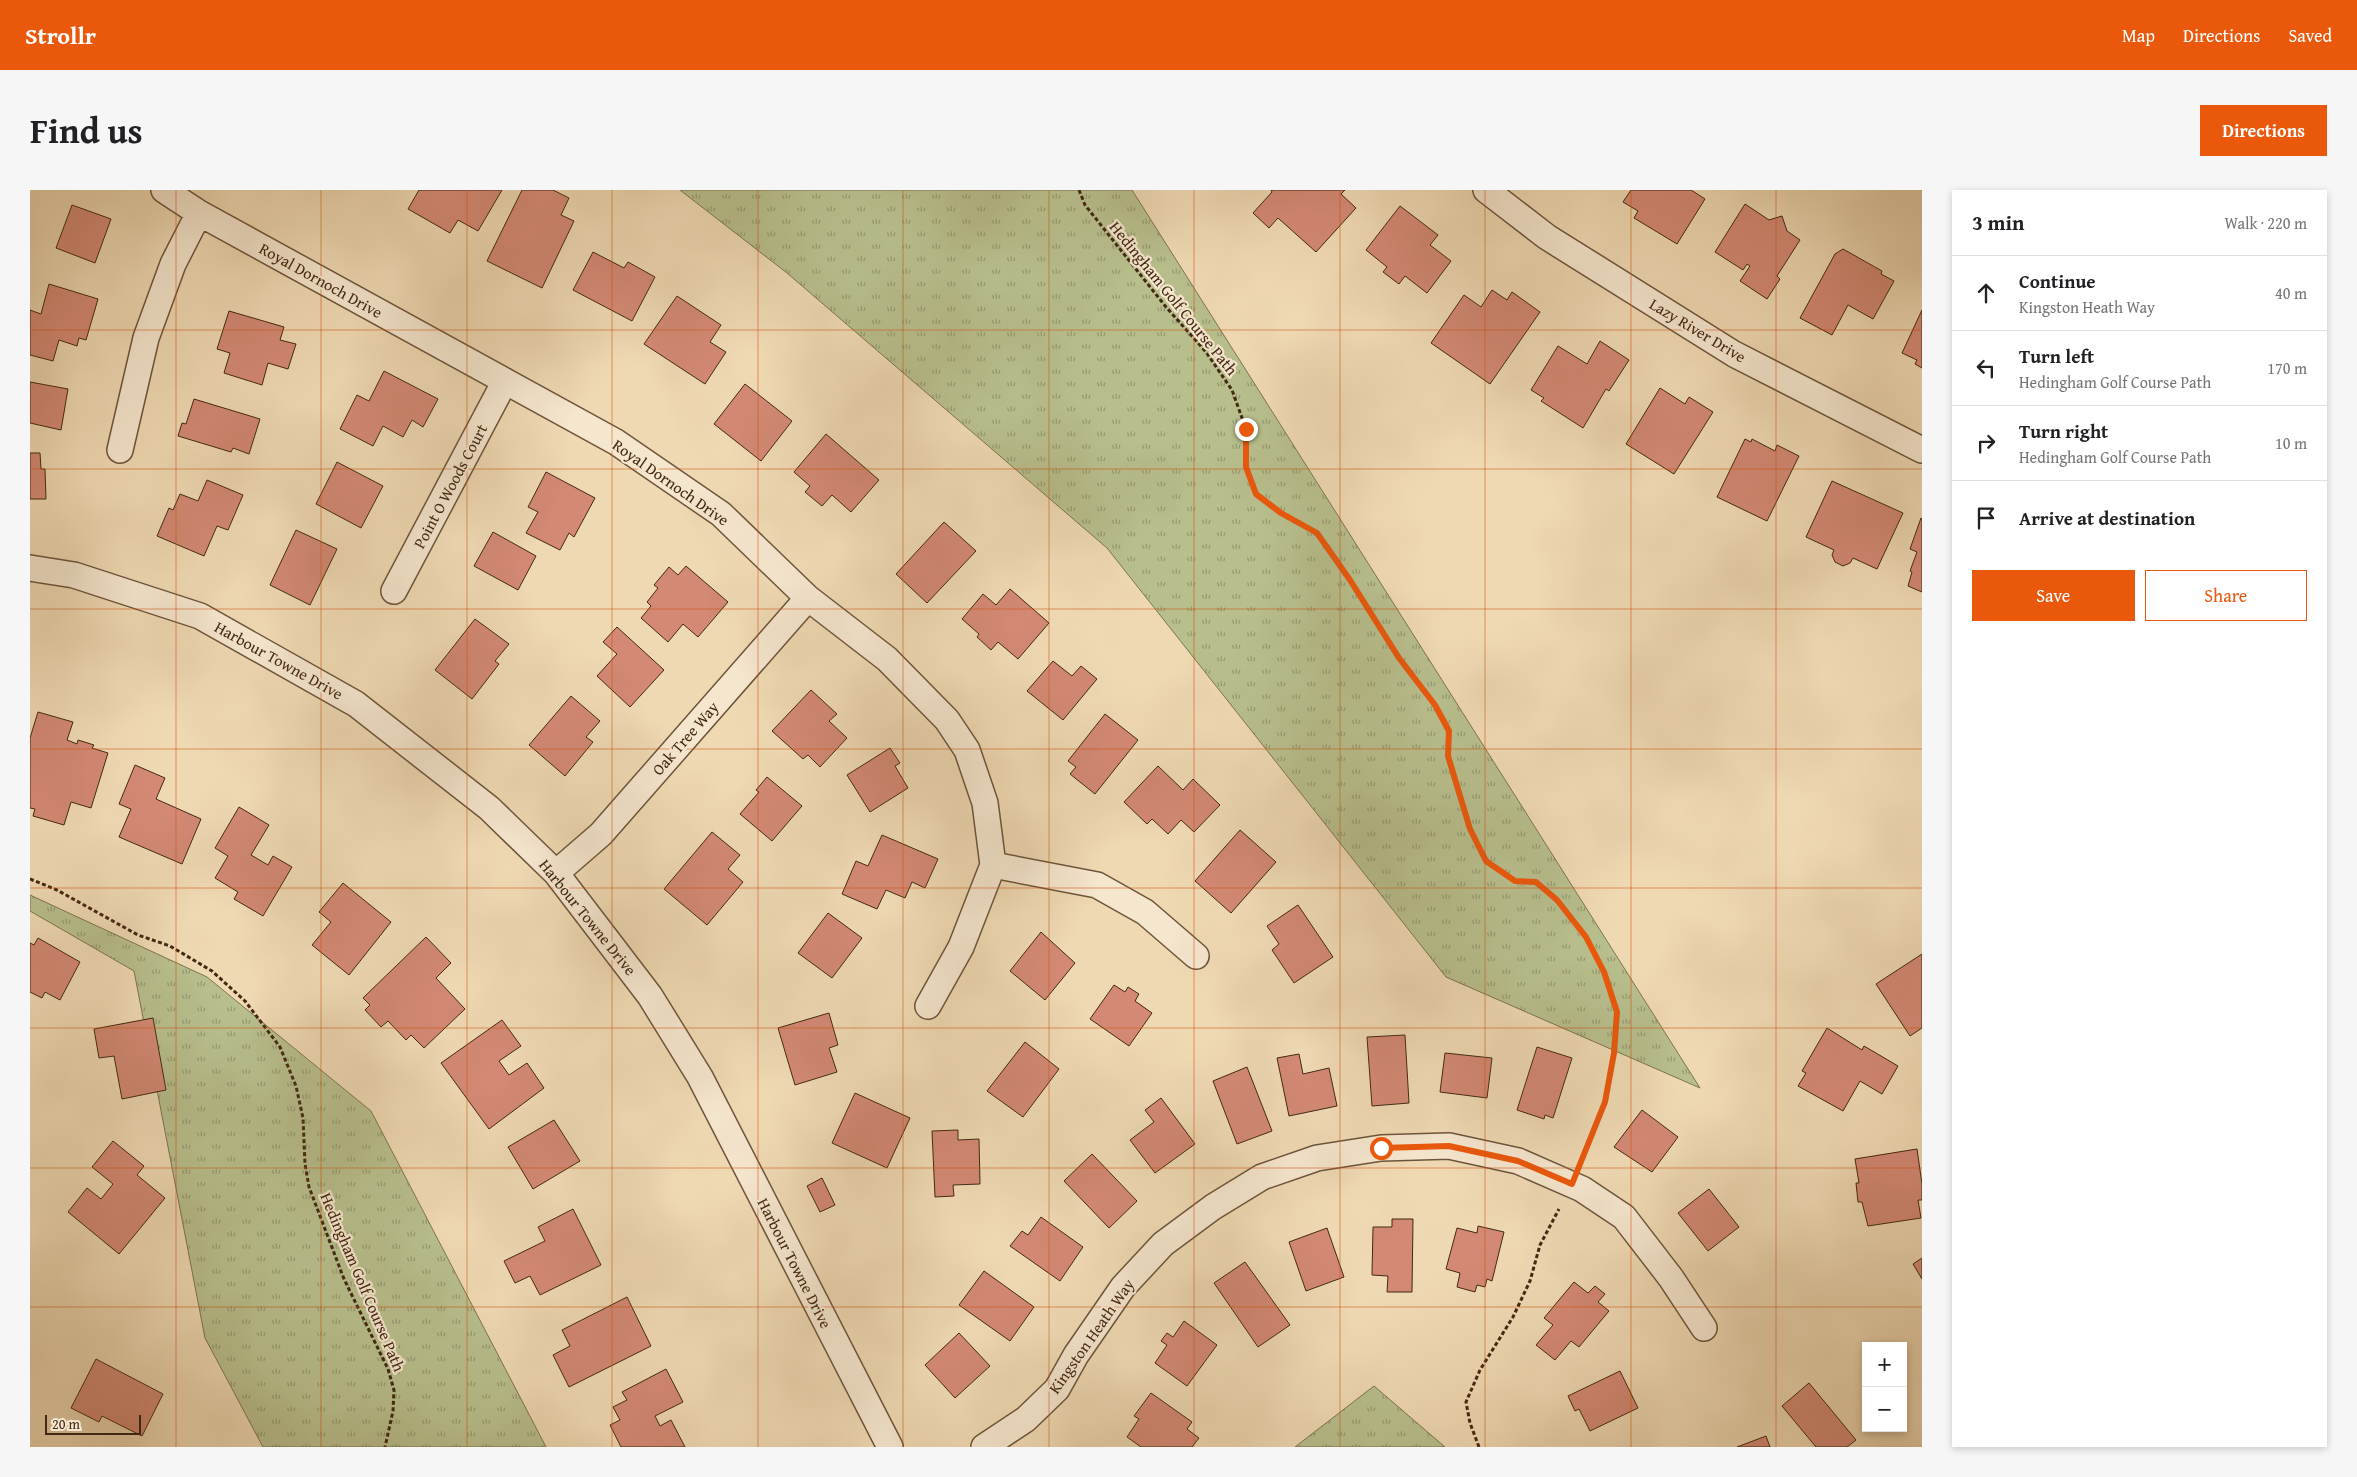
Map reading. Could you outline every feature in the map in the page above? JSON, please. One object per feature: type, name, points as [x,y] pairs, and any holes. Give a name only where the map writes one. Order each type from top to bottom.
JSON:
[{"type":"street","name":"Royal Dornoch Drive","points":[[164,190],[199,213],[616,442],[721,514],[808,598],[887,659],[947,720],[967,750],[985,803],[993,865],[962,948],[928,1006]]},
{"type":"street","name":"Lazy River Drive","points":[[1486,190],[1547,237],[1734,354],[1922,450]]},
{"type":"street","points":[[120,450],[146,338],[173,264],[199,213]]},
{"type":"street","name":"Point O Woods Court","points":[[394,591],[505,381]]},
{"type":"street","name":"Harbour Towne Drive","points":[[30,568],[74,575],[200,616],[356,704],[488,808],[556,872],[650,996],[700,1077],[890,1447]]},
{"type":"street","name":"Oak Tree Way","points":[[556,872],[601,834],[808,598]]},
{"type":"street","points":[[993,865],[1097,884],[1144,912],[1196,956]]},
{"type":"street","name":"Kingston Heath Way","points":[[984,1447],[1026,1419],[1056,1389],[1076,1355],[1123,1287],[1163,1244],[1214,1207],[1262,1176],[1317,1158],[1381,1148],[1449,1146],[1518,1161],[1572,1184],[1624,1217],[1671,1278],[1704,1328]]},
{"type":"path","name":"Hedingham Golf Course Path","points":[[1079,190],[1084,205],[1166,307],[1206,352],[1232,390],[1246,429],[1246,467],[1256,494],[1281,513],[1317,533],[1350,580],[1399,658],[1435,705],[1449,731],[1448,756],[1470,829],[1486,861],[1515,881],[1536,882],[1557,900],[1586,937],[1604,972],[1617,1012],[1614,1053],[1605,1102],[1572,1184],[1540,1245],[1530,1281],[1513,1317],[1480,1370],[1466,1402],[1470,1423],[1479,1447]]},
{"type":"path","name":"Hedingham Golf Course Path","points":[[30,879],[57,890],[138,935],[170,946],[212,971],[245,1001],[280,1048],[296,1086],[303,1118],[305,1164],[309,1187],[344,1279],[388,1369],[394,1390],[393,1411],[385,1447]]},
{"type":"green space","points":[[680,190],[1132,190],[1700,1088],[1446,977],[1107,548],[787,273]]},
{"type":"green space","points":[[30,895],[207,977],[371,1111],[546,1447],[263,1447],[205,1338],[134,971],[30,911]]},
{"type":"green space","points":[[1374,1386],[1445,1447],[1295,1447]]},
{"type":"building","points":[[419,190],[502,190],[478,231],[458,220],[450,233],[408,209]]},
{"type":"building","points":[[522,190],[553,190],[569,198],[561,215],[574,221],[542,288],[487,261]]},
{"type":"building","points":[[1271,190],[1345,190],[1341,194],[1356,208],[1316,252],[1278,218],[1269,228],[1253,213],[1272,192]]},
{"type":"building","points":[[1631,190],[1691,190],[1705,199],[1677,244],[1634,218],[1638,211],[1623,202]]},
{"type":"building","points":[[1745,204],[1769,220],[1782,216],[1787,231],[1800,240],[1777,276],[1780,279],[1767,299],[1740,281],[1750,266],[1747,264],[1743,270],[1715,252]]},
{"type":"building","points":[[72,205],[111,219],[95,263],[56,248]]},
{"type":"building","points":[[1400,206],[1438,235],[1430,245],[1451,261],[1427,293],[1405,276],[1399,284],[1383,272],[1387,267],[1366,250]]},
{"type":"building","points":[[1843,249],[1882,271],[1881,274],[1894,281],[1873,319],[1848,305],[1832,335],[1800,318],[1835,254]]},
{"type":"building","points":[[593,252],[624,268],[628,262],[655,277],[632,321],[573,290]]},
{"type":"building","points":[[49,284],[98,299],[86,340],[79,338],[77,346],[59,340],[53,361],[30,355],[30,310],[41,314]]},
{"type":"building","points":[[1492,290],[1507,300],[1512,292],[1540,312],[1490,384],[1431,343],[1464,295],[1481,307]]},
{"type":"building","points":[[677,296],[721,325],[710,342],[726,352],[705,384],[644,344]]},
{"type":"building","points":[[1922,310],[1922,368],[1915,364],[1917,360],[1902,353]]},
{"type":"building","points":[[229,311],[284,327],[280,340],[296,344],[288,369],[268,363],[262,385],[224,373],[230,353],[217,349]]},
{"type":"building","points":[[1600,341],[1629,360],[1609,391],[1606,389],[1583,428],[1541,401],[1544,398],[1531,390],[1558,346],[1587,364]]},
{"type":"building","points":[[384,371],[438,399],[423,427],[412,420],[403,437],[383,426],[373,446],[340,429],[357,395],[369,401]]},
{"type":"building","points":[[30,382],[68,389],[61,430],[30,423]]},
{"type":"building","points":[[745,384],[792,421],[761,461],[714,424]]},
{"type":"building","points":[[1660,388],[1685,404],[1689,397],[1713,412],[1674,474],[1626,444]]},
{"type":"building","points":[[194,399],[260,419],[249,454],[233,448],[231,452],[178,436],[182,423],[186,424]]},
{"type":"building","points":[[826,434],[879,480],[851,512],[832,495],[822,506],[805,492],[810,486],[794,472]]},
{"type":"building","points":[[1745,439],[1751,442],[1752,439],[1775,451],[1777,445],[1799,456],[1767,521],[1717,497]]},
{"type":"building","points":[[30,453],[40,453],[41,469],[45,469],[46,499],[30,499]]},
{"type":"building","points":[[337,462],[383,486],[361,528],[316,504]]},
{"type":"building","points":[[546,472],[595,498],[574,537],[569,533],[560,550],[526,533],[538,512],[528,507]]},
{"type":"building","points":[[207,480],[243,495],[228,530],[217,526],[204,556],[157,536],[169,508],[173,510],[180,494],[198,501]]},
{"type":"building","points":[[1832,481],[1903,513],[1877,569],[1853,558],[1850,563],[1843,566],[1835,562],[1832,555],[1834,550],[1806,537]]},
{"type":"building","points":[[1921,518],[1922,592],[1908,586],[1912,572],[1910,571],[1917,552],[1910,549]]},
{"type":"building","points":[[944,522],[976,551],[927,603],[896,574]]},
{"type":"building","points":[[296,530],[337,549],[310,605],[270,585]]},
{"type":"building","points":[[493,532],[536,556],[518,590],[474,566]]},
{"type":"building","points":[[686,566],[728,602],[698,637],[683,624],[668,642],[641,618],[651,606],[647,602],[658,588],[654,585],[669,567],[678,575]]},
{"type":"building","points":[[1010,589],[1049,623],[1018,659],[998,642],[991,650],[977,637],[979,634],[962,619],[983,594],[996,605]]},
{"type":"building","points":[[475,619],[509,644],[495,661],[499,664],[472,699],[435,670]]},
{"type":"building","points":[[617,627],[664,670],[630,707],[597,676],[617,654],[603,642]]},
{"type":"building","points":[[1053,661],[1072,676],[1081,666],[1097,679],[1063,720],[1027,691]]},
{"type":"building","points":[[811,690],[837,714],[829,721],[847,738],[820,767],[808,755],[803,759],[772,731]]},
{"type":"building","points":[[571,696],[600,721],[586,737],[593,742],[565,776],[529,745]]},
{"type":"building","points":[[38,712],[73,722],[67,740],[77,744],[78,740],[94,745],[92,748],[108,753],[91,808],[71,802],[64,825],[33,816],[35,809],[30,808],[30,738]]},
{"type":"building","points":[[1105,714],[1138,740],[1095,794],[1070,774],[1076,767],[1068,761]]},
{"type":"building","points":[[890,748],[900,763],[895,766],[908,788],[870,812],[847,775]]},
{"type":"building","points":[[135,765],[165,778],[156,799],[201,819],[182,864],[119,837],[131,809],[119,804]]},
{"type":"building","points":[[1158,766],[1183,790],[1193,779],[1220,805],[1194,832],[1181,820],[1168,834],[1152,819],[1147,824],[1124,802]]},
{"type":"building","points":[[767,777],[802,806],[772,841],[740,814],[759,792],[756,790]]},
{"type":"building","points":[[239,807],[269,825],[251,855],[268,865],[273,856],[292,867],[263,916],[234,899],[238,892],[215,878],[228,856],[215,848]]},
{"type":"building","points":[[1240,830],[1276,862],[1231,913],[1195,881]]},
{"type":"building","points":[[712,832],[740,855],[728,869],[743,882],[707,925],[664,889]]},
{"type":"building","points":[[882,835],[938,859],[925,888],[912,882],[905,898],[886,890],[877,909],[842,894],[856,861],[868,866]]},
{"type":"building","points":[[343,883],[391,922],[349,975],[312,945],[331,922],[319,912]]},
{"type":"building","points":[[1298,905],[1333,957],[1294,983],[1272,950],[1279,944],[1267,926]]},
{"type":"building","points":[[828,913],[862,938],[832,978],[798,953]]},
{"type":"building","points":[[1041,932],[1075,963],[1045,1000],[1010,971]]},
{"type":"building","points":[[426,937],[451,963],[436,978],[465,1009],[424,1048],[411,1035],[406,1040],[388,1021],[381,1027],[365,1010],[370,1005],[363,998]]},
{"type":"building","points":[[38,938],[80,962],[60,1000],[45,992],[42,998],[30,992],[30,943],[34,945]]},
{"type":"building","points":[[1922,954],[1922,1028],[1910,1036],[1876,984]]},
{"type":"building","points":[[1114,985],[1125,992],[1128,987],[1139,994],[1135,1001],[1152,1013],[1129,1046],[1090,1019]]},
{"type":"building","points":[[829,1013],[838,1045],[829,1048],[837,1072],[795,1085],[778,1028]]},
{"type":"building","points":[[153,1018],[166,1090],[122,1099],[114,1056],[99,1058],[94,1029]]},
{"type":"building","points":[[502,1020],[521,1046],[499,1061],[509,1075],[527,1063],[544,1088],[489,1129],[441,1063]]},
{"type":"building","points":[[1827,1028],[1862,1050],[1864,1046],[1898,1066],[1882,1094],[1860,1081],[1843,1111],[1798,1086],[1806,1073],[1802,1071]]},
{"type":"building","points":[[1405,1035],[1409,1103],[1372,1106],[1367,1037]]},
{"type":"building","points":[[1025,1042],[1059,1069],[1023,1117],[987,1091]]},
{"type":"building","points":[[1537,1047],[1572,1058],[1553,1118],[1545,1115],[1544,1119],[1517,1110]]},
{"type":"building","points":[[1445,1053],[1492,1058],[1487,1098],[1440,1092]]},
{"type":"building","points":[[1299,1054],[1303,1074],[1329,1068],[1337,1106],[1289,1116],[1277,1058]]},
{"type":"building","points":[[1247,1067],[1272,1131],[1237,1144],[1213,1081]]},
{"type":"building","points":[[855,1093],[910,1118],[887,1168],[832,1143]]},
{"type":"building","points":[[1161,1098],[1195,1144],[1155,1173],[1130,1140],[1154,1122],[1145,1110]]},
{"type":"building","points":[[1642,1110],[1678,1137],[1652,1172],[1614,1147]]},
{"type":"building","points":[[554,1120],[580,1161],[533,1189],[508,1147]]},
{"type":"building","points":[[958,1130],[958,1140],[979,1139],[980,1184],[953,1185],[954,1196],[935,1197],[932,1131]]},
{"type":"building","points":[[113,1141],[144,1166],[137,1175],[165,1198],[119,1254],[68,1212],[87,1188],[101,1199],[113,1184],[92,1167]]},
{"type":"building","points":[[1917,1149],[1922,1184],[1922,1200],[1918,1200],[1921,1218],[1868,1226],[1862,1202],[1858,1202],[1856,1183],[1859,1183],[1855,1159]]},
{"type":"building","points":[[1092,1154],[1137,1201],[1109,1228],[1064,1181]]},
{"type":"building","points":[[822,1178],[835,1205],[820,1212],[807,1186]]},
{"type":"building","points":[[1709,1189],[1739,1227],[1708,1251],[1678,1213]]},
{"type":"building","points":[[573,1209],[601,1265],[540,1295],[530,1276],[515,1283],[504,1261],[545,1241],[538,1227]]},
{"type":"building","points":[[1041,1217],[1083,1247],[1060,1281],[1010,1246],[1022,1231],[1028,1235]]},
{"type":"building","points":[[1392,1219],[1413,1219],[1412,1292],[1387,1292],[1388,1276],[1372,1275],[1373,1227],[1392,1227]]},
{"type":"building","points":[[1478,1226],[1504,1232],[1492,1281],[1487,1279],[1485,1287],[1477,1285],[1475,1292],[1457,1287],[1460,1273],[1446,1269],[1457,1228],[1477,1233]]},
{"type":"building","points":[[1327,1228],[1344,1277],[1306,1291],[1289,1242]]},
{"type":"building","points":[[1922,1258],[1922,1279],[1913,1264]]},
{"type":"building","points":[[1245,1262],[1290,1325],[1258,1347],[1214,1283]]},
{"type":"building","points":[[984,1271],[1034,1307],[1010,1341],[959,1305]]},
{"type":"building","points":[[1574,1282],[1588,1293],[1595,1286],[1605,1294],[1598,1302],[1609,1311],[1579,1347],[1571,1341],[1555,1360],[1536,1345],[1553,1325],[1544,1318]]},
{"type":"building","points":[[627,1297],[651,1346],[569,1387],[553,1355],[570,1346],[562,1330]]},
{"type":"building","points":[[1184,1321],[1217,1345],[1187,1386],[1155,1363],[1167,1345],[1161,1341],[1167,1333],[1173,1337]]},
{"type":"building","points":[[959,1333],[990,1366],[955,1398],[925,1365]]},
{"type":"building","points":[[96,1359],[163,1394],[142,1436],[102,1416],[99,1422],[71,1408]]},
{"type":"building","points":[[666,1369],[683,1402],[655,1416],[660,1426],[671,1420],[685,1447],[621,1447],[610,1425],[620,1420],[613,1407],[627,1400],[622,1392]]},
{"type":"building","points":[[1620,1371],[1638,1408],[1590,1431],[1579,1409],[1575,1411],[1568,1396]]},
{"type":"building","points":[[1809,1383],[1856,1440],[1847,1447],[1816,1447],[1782,1406]]},
{"type":"building","points":[[1151,1393],[1192,1422],[1187,1429],[1199,1438],[1192,1447],[1141,1447],[1127,1437],[1139,1419],[1134,1416]]},
{"type":"building","points":[[1766,1436],[1770,1447],[1737,1447]]},
{"type":"route","points":[[1246,429],[1246,467],[1256,494],[1281,513],[1317,533],[1350,580],[1399,658],[1435,705],[1449,731],[1448,756],[1470,829],[1486,861],[1515,881],[1536,882],[1557,900],[1586,937],[1604,972],[1617,1012],[1614,1053],[1605,1102],[1572,1184],[1518,1161],[1449,1146],[1381,1148]]}]
